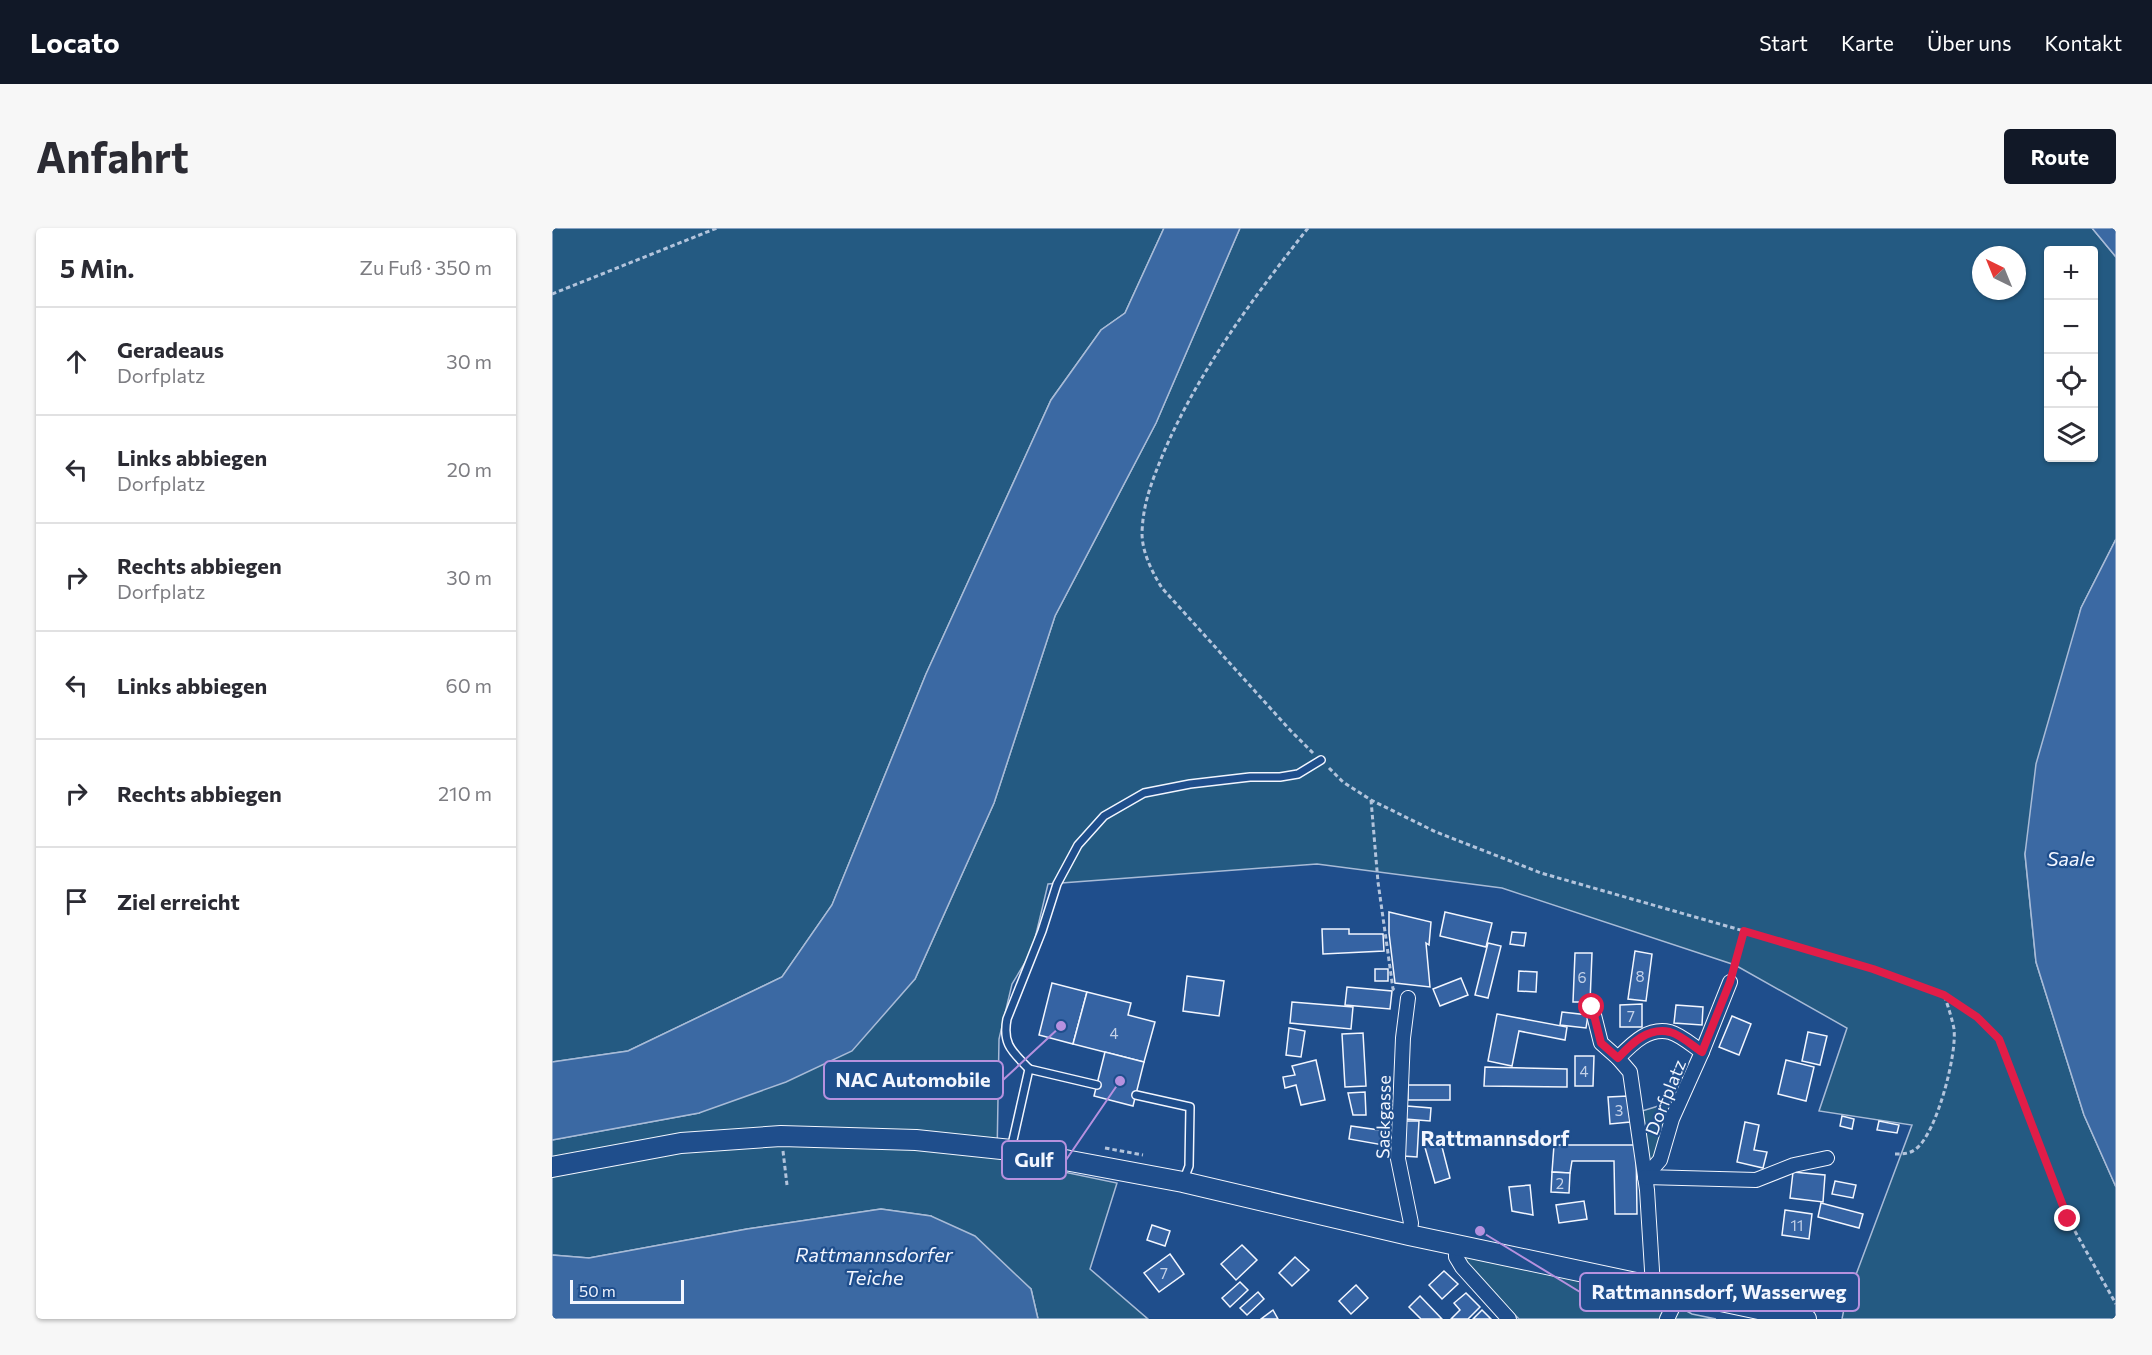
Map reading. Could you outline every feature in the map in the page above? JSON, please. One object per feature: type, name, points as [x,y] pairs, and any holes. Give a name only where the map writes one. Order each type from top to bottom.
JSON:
[{"type":"main road","points":[[552,1167],[681,1143],[782,1136],[916,1140],[1011,1150],[1183,1182],[1409,1236],[1806,1319]]},
{"type":"street","points":[[1702,1052],[1730,982]]},
{"type":"street","name":"Sackgasse","points":[[1408,998],[1403,1038],[1398,1158],[1411,1223],[1409,1236]]},
{"type":"street","name":"Dorfplatz","points":[[1592,1007],[1601,1043],[1630,1072],[1645,1177],[1653,1286]]},
{"type":"street","name":"Dorfplatz","points":[[1618,1058],[1635,1041],[1650,1033],[1671,1032],[1702,1052],[1672,1119],[1660,1160],[1645,1177]]},
{"type":"street","points":[[1645,1177],[1756,1180],[1794,1165],[1827,1158]]},
{"type":"street","points":[[1456,1245],[1456,1257],[1462,1267],[1509,1319]]},
{"type":"street","points":[[1667,1319],[1680,1292]]},
{"type":"lane","points":[[1097,1085],[1029,1069],[1009,1048],[1005,1029],[1057,884],[1078,845],[1104,816],[1144,794],[1210,782],[1298,774],[1321,760]]},
{"type":"lane","points":[[1011,1150],[1029,1069]]},
{"type":"lane","points":[[1136,1095],[1190,1107],[1189,1166],[1183,1182]]},
{"type":"path","points":[[552,294],[717,228]]},
{"type":"path","points":[[1308,228],[1219,350],[1174,430],[1147,494],[1142,535],[1148,560],[1162,588],[1290,730],[1343,782],[1371,800],[1436,832],[1541,873],[1873,969],[1944,995],[1977,1017],[1999,1039],[2068,1219],[2116,1304]]},
{"type":"path","points":[[1371,800],[1393,989],[1408,998]]},
{"type":"path","points":[[1730,982],[1744,931]]},
{"type":"path","points":[[1895,1154],[1907,1154],[1927,1138],[1948,1080],[1953,1053],[1954,1029],[1944,995]]},
{"type":"path","points":[[782,1136],[787,1185]]},
{"type":"shaded area","points":[[552,228],[1164,228],[1125,313],[1101,330],[1051,400],[926,674],[832,905],[782,977],[628,1051],[552,1062]]},
{"type":"shaded area","points":[[1240,228],[2092,228],[2116,257],[2116,539],[2081,608],[2025,854],[2036,962],[2084,1115],[2116,1187],[2116,1319],[1842,1319],[1845,1304],[1912,1125],[1819,1111],[1847,1028],[1735,965],[1502,888],[1317,864],[1048,884],[1032,951],[1012,984],[999,1039],[997,1158],[1117,1183],[1090,1269],[1148,1319],[1038,1319],[1031,1289],[931,1216],[881,1209],[747,1229],[589,1258],[552,1255],[552,1140],[699,1113],[915,979],[994,803],[1055,616],[1156,423]]},
{"type":"shaded area","points":[[1678,1100],[1655,1162],[1648,1161],[1642,1111]]},
{"type":"shaded area","points":[[1466,1254],[1476,1259],[1659,1296],[1692,1314],[1716,1319],[1519,1319],[1464,1260]]},
{"type":"water","points":[[1164,228],[1240,228],[1156,423],[1055,616],[994,803],[915,979],[852,1051],[786,1082],[699,1113],[552,1140],[552,1062],[628,1051],[782,977],[832,905],[926,674],[1051,400],[1101,330],[1125,313]]},
{"type":"water","points":[[2092,228],[2116,228],[2116,257]]},
{"type":"water","name":"Saale","points":[[2116,539],[2116,1187],[2084,1115],[2036,962],[2025,854],[2036,764],[2081,608]]},
{"type":"water","name":"Rattmannsdorfer Teiche","points":[[881,1209],[931,1216],[975,1236],[1031,1289],[1038,1319],[552,1319],[552,1255],[589,1258],[747,1229]]},
{"type":"building","points":[[1389,912],[1431,922],[1429,945],[1426,943],[1430,987],[1395,983]]},
{"type":"building","points":[[1445,912],[1492,923],[1486,947],[1440,936]]},
{"type":"building","points":[[1322,929],[1349,929],[1349,934],[1383,934],[1384,951],[1323,954]]},
{"type":"building","points":[[1512,932],[1526,933],[1524,946],[1510,944]]},
{"type":"building","points":[[1488,943],[1501,946],[1488,998],[1475,995]]},
{"type":"building","points":[[1635,951],[1652,954],[1646,1001],[1628,999]]},
{"type":"building","points":[[1575,953],[1592,953],[1590,1002],[1573,1002]]},
{"type":"building","points":[[1375,969],[1388,969],[1388,981],[1375,981]]},
{"type":"building","points":[[1519,971],[1537,972],[1536,992],[1518,991]]},
{"type":"building","points":[[1187,976],[1224,981],[1219,1016],[1183,1011]]},
{"type":"building","points":[[1461,978],[1468,995],[1440,1006],[1433,989]]},
{"type":"building","points":[[1052,983],[1087,992],[1073,1044],[1039,1035]]},
{"type":"building","points":[[1347,987],[1392,991],[1390,1009],[1345,1005]]},
{"type":"building","points":[[1087,992],[1131,1003],[1128,1015],[1155,1022],[1144,1062],[1073,1044]]},
{"type":"building","points":[[1292,1002],[1353,1007],[1351,1029],[1290,1023]]},
{"type":"building","points":[[1642,1004],[1642,1027],[1620,1027],[1620,1005]]},
{"type":"building","points":[[1676,1005],[1703,1007],[1702,1025],[1674,1023]]},
{"type":"building","points":[[1562,1012],[1588,1015],[1586,1028],[1560,1025]]},
{"type":"building","points":[[1497,1014],[1567,1027],[1565,1040],[1519,1031],[1512,1066],[1488,1061]]},
{"type":"building","points":[[1732,1016],[1751,1024],[1739,1055],[1719,1047]]},
{"type":"building","points":[[1289,1028],[1305,1031],[1301,1057],[1286,1055]]},
{"type":"building","points":[[1808,1032],[1827,1036],[1820,1065],[1802,1061]]},
{"type":"building","points":[[1363,1033],[1366,1086],[1345,1087],[1342,1034]]},
{"type":"building","points":[[1105,1052],[1144,1062],[1133,1106],[1094,1096]]},
{"type":"building","points":[[1575,1056],[1594,1056],[1593,1086],[1575,1086]]},
{"type":"building","points":[[1316,1060],[1325,1100],[1301,1105],[1296,1085],[1285,1088],[1283,1077],[1295,1075],[1292,1066]]},
{"type":"building","points":[[1786,1060],[1814,1067],[1806,1101],[1778,1094]]},
{"type":"building","points":[[1485,1067],[1567,1069],[1567,1087],[1484,1086]]},
{"type":"building","points":[[1408,1085],[1450,1085],[1450,1100],[1408,1100]]},
{"type":"building","points":[[1365,1092],[1366,1115],[1353,1115],[1348,1093]]},
{"type":"building","points":[[1628,1096],[1630,1122],[1610,1124],[1608,1097]]},
{"type":"building","points":[[1407,1106],[1431,1108],[1430,1121],[1405,1119]]},
{"type":"building","points":[[1842,1116],[1854,1119],[1852,1129],[1840,1126]]},
{"type":"building","points":[[1405,1121],[1419,1121],[1417,1157],[1403,1156]]},
{"type":"building","points":[[1879,1121],[1899,1125],[1897,1133],[1877,1130]]},
{"type":"building","points":[[1745,1122],[1759,1125],[1754,1150],[1767,1152],[1763,1168],[1737,1162]]},
{"type":"building","points":[[1351,1126],[1386,1131],[1383,1145],[1349,1139]]},
{"type":"building","points":[[1440,1139],[1450,1178],[1435,1183],[1424,1144]]},
{"type":"building","points":[[1554,1145],[1636,1145],[1637,1214],[1615,1214],[1614,1161],[1572,1161],[1570,1173],[1552,1172]]},
{"type":"building","points":[[1552,1172],[1570,1173],[1569,1193],[1551,1192]]},
{"type":"building","points":[[1793,1172],[1825,1175],[1823,1202],[1790,1198]]},
{"type":"building","points":[[1835,1181],[1856,1185],[1853,1198],[1832,1194]]},
{"type":"building","points":[[1530,1185],[1533,1215],[1512,1211],[1509,1187]]},
{"type":"building","points":[[1584,1201],[1587,1219],[1559,1223],[1556,1205]]},
{"type":"building","points":[[1821,1203],[1863,1214],[1859,1228],[1818,1217]]},
{"type":"building","points":[[1785,1210],[1812,1214],[1809,1239],[1782,1235]]},
{"type":"building","points":[[1152,1225],[1170,1231],[1165,1246],[1147,1240]]},
{"type":"building","points":[[1242,1245],[1257,1260],[1236,1280],[1221,1264]]},
{"type":"building","points":[[1170,1254],[1184,1274],[1159,1292],[1144,1273]]},
{"type":"building","points":[[1295,1257],[1309,1270],[1292,1286],[1279,1273]]},
{"type":"building","points":[[1444,1271],[1458,1284],[1442,1299],[1429,1285]]},
{"type":"building","points":[[1240,1282],[1248,1290],[1230,1307],[1222,1298]]},
{"type":"building","points":[[1356,1285],[1368,1298],[1351,1314],[1339,1301]]},
{"type":"building","points":[[1258,1292],[1264,1299],[1247,1315],[1240,1308]]},
{"type":"building","points":[[1466,1293],[1480,1307],[1468,1319],[1451,1319],[1460,1310],[1454,1303]]},
{"type":"building","points":[[1420,1296],[1442,1319],[1421,1319],[1409,1307]]},
{"type":"building","points":[[1273,1310],[1278,1319],[1261,1319]]},
{"type":"building","points":[[1482,1310],[1491,1319],[1473,1319]]},
{"type":"place","name":"NAC Automobile","points":[[1061,1026]]},
{"type":"place","name":"Gulf","points":[[1120,1081]]},
{"type":"place","name":"Rattmannsdorf, Wasserweg","points":[[1480,1231]]},
{"type":"district","name":"Rattmannsdorf","points":[[1495,1137]]},
{"type":"route","points":[[1592,1007],[1601,1043],[1618,1058],[1635,1041],[1650,1033],[1671,1032],[1702,1052],[1730,982],[1744,931],[1873,969],[1944,995],[1977,1017],[1999,1039],[2068,1219]]}]
